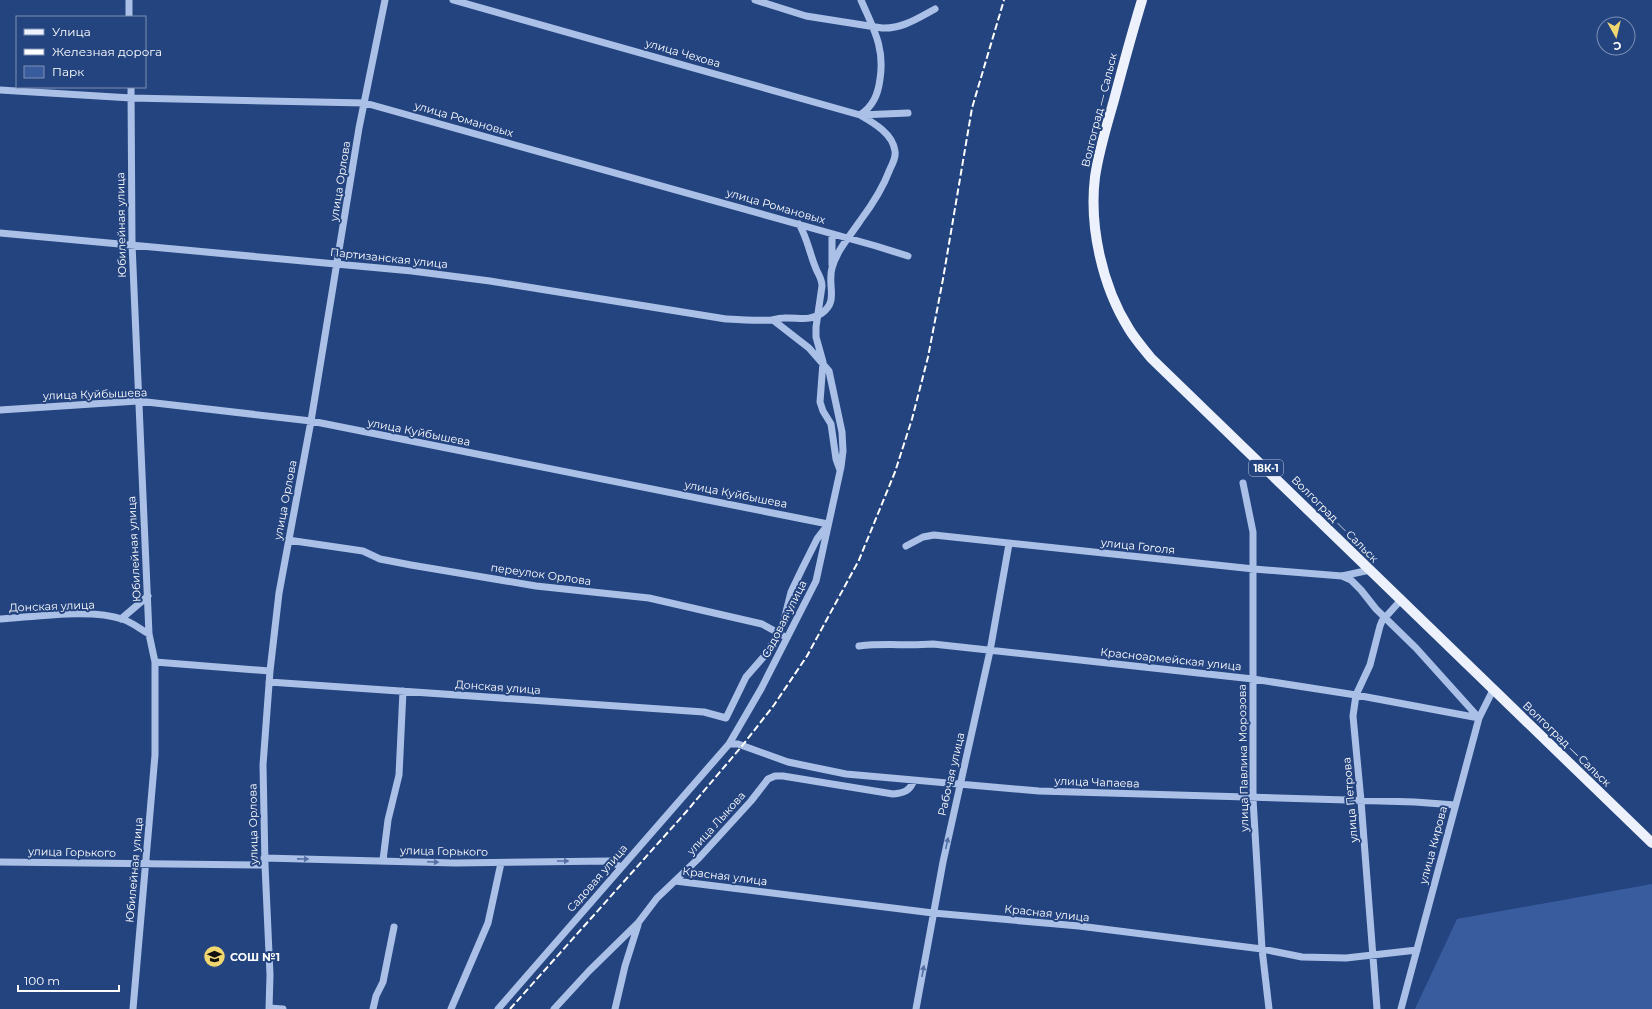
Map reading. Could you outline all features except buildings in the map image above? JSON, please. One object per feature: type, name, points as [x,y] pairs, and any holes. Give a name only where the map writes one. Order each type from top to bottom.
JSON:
[{"type":"main road","name":"Волгоград — Сальск","points":[[1142,0],[1100,150],[1095,177],[1094,200],[1095,230],[1101,260],[1114,298],[1129,328],[1151,358],[1277,479],[1400,601],[1652,843]]},
{"type":"street","points":[[129,0],[129,16]]},
{"type":"street","name":"улица Орлова","points":[[269,1009],[270,975],[265,862],[263,764],[270,671],[279,593],[288,540],[311,422],[365,103],[385,0]]},
{"type":"street","name":"улица Чехова","points":[[453,0],[860,115],[908,113]]},
{"type":"street","points":[[754,0],[806,16],[892,29],[902,26],[936,9]]},
{"type":"street","points":[[832,268],[847,238],[867,212],[884,184],[895,156],[893,143],[887,135],[873,123],[860,115],[873,104],[879,86],[882,60],[873,27],[861,0]]},
{"type":"street","name":"Юбилейная улица","points":[[131,88],[132,244],[138,401],[149,634],[155,662],[155,755],[133,1009]]},
{"type":"street","name":"улица Романовых","points":[[0,90],[131,98],[365,103],[799,224],[908,256]]},
{"type":"street","points":[[799,224],[822,279],[816,337],[823,362],[820,402],[823,411],[831,424],[836,459],[840,473]]},
{"type":"street","name":"Партизанская улица","points":[[0,233],[412,271],[490,281],[726,318],[773,320],[783,318],[807,320],[817,317]]},
{"type":"street","points":[[817,317],[830,306],[832,297],[832,234]]},
{"type":"street","points":[[773,320],[809,348],[823,362],[829,371],[842,432],[843,451],[840,473],[828,524]]},
{"type":"street","name":"улица Куйбышева","points":[[0,410],[138,401],[311,422],[828,524]]},
{"type":"street","name":"улица Павлика Морозова","points":[[1243,483],[1253,532],[1253,798],[1262,949],[1269,1009]]},
{"type":"street","name":"Садовая улица","points":[[726,718],[746,678],[767,653],[778,633],[784,620],[791,592],[816,539],[828,524]]},
{"type":"street","name":"Садовая улица","points":[[498,1009],[729,744],[761,688],[816,581],[828,524]]},
{"type":"street","name":"улица Гоголя","points":[[906,546],[923,537],[934,535],[1254,569],[1342,576],[1370,570]]},
{"type":"street","name":"переулок Орлова","points":[[288,540],[363,551],[380,559],[529,584],[649,598],[762,624],[787,638]]},
{"type":"street","name":"Рабочая улица","points":[[916,1009],[933,913],[990,651],[1009,544]]},
{"type":"street","points":[[1342,576],[1356,585],[1479,718]]},
{"type":"street","points":[[122,618],[148,596]]},
{"type":"street","name":"улица Петрова","points":[[1377,1009],[1353,716],[1356,695],[1370,665],[1380,626],[1400,601]]},
{"type":"street","name":"Донская улица","points":[[0,619],[85,614],[122,618],[149,634]]},
{"type":"street","name":"Красноармейская улица","points":[[858,646],[878,644],[911,646],[933,644],[1253,679],[1356,695],[1479,718]]},
{"type":"street","points":[[155,662],[270,671]]},
{"type":"street","name":"Донская улица","points":[[269,682],[704,712],[726,718]]},
{"type":"street","name":"улица Кирова","points":[[1401,1009],[1479,718],[1493,690]]},
{"type":"street","points":[[383,860],[388,820],[399,775],[403,691]]},
{"type":"street","name":"улица Чапаева","points":[[729,744],[736,744],[776,758],[807,766],[846,774],[1039,791],[1455,805]]},
{"type":"street","name":"улица Лыкова","points":[[554,1009],[638,923],[657,898],[699,858],[751,801],[768,779],[775,776],[783,776],[893,794],[901,793],[910,789],[914,780]]},
{"type":"street","name":"улица Горького","points":[[0,862],[145,864],[383,860],[500,862],[610,861],[621,867]]},
{"type":"street","points":[[451,1009],[488,923],[500,862]]},
{"type":"street","name":"Красная улица","points":[[675,881],[933,913],[1079,926],[1262,949],[1302,957],[1346,958],[1417,950]]},
{"type":"street","points":[[615,1009],[625,966],[638,923]]},
{"type":"street","points":[[372,1009],[376,996],[383,982],[394,927]]},
{"type":"street","points":[[269,1009],[283,1009]]},
{"type":"green space","points":[[1652,884],[1652,1009],[1415,1009],[1457,919]]},
{"type":"railway","points":[[510,1009],[686,812],[742,746],[774,705],[807,656],[859,560],[895,472],[912,419],[928,357],[972,108],[1004,0]]},
{"type":"place","name":"СОШ №1","points":[[214,957]]}]
